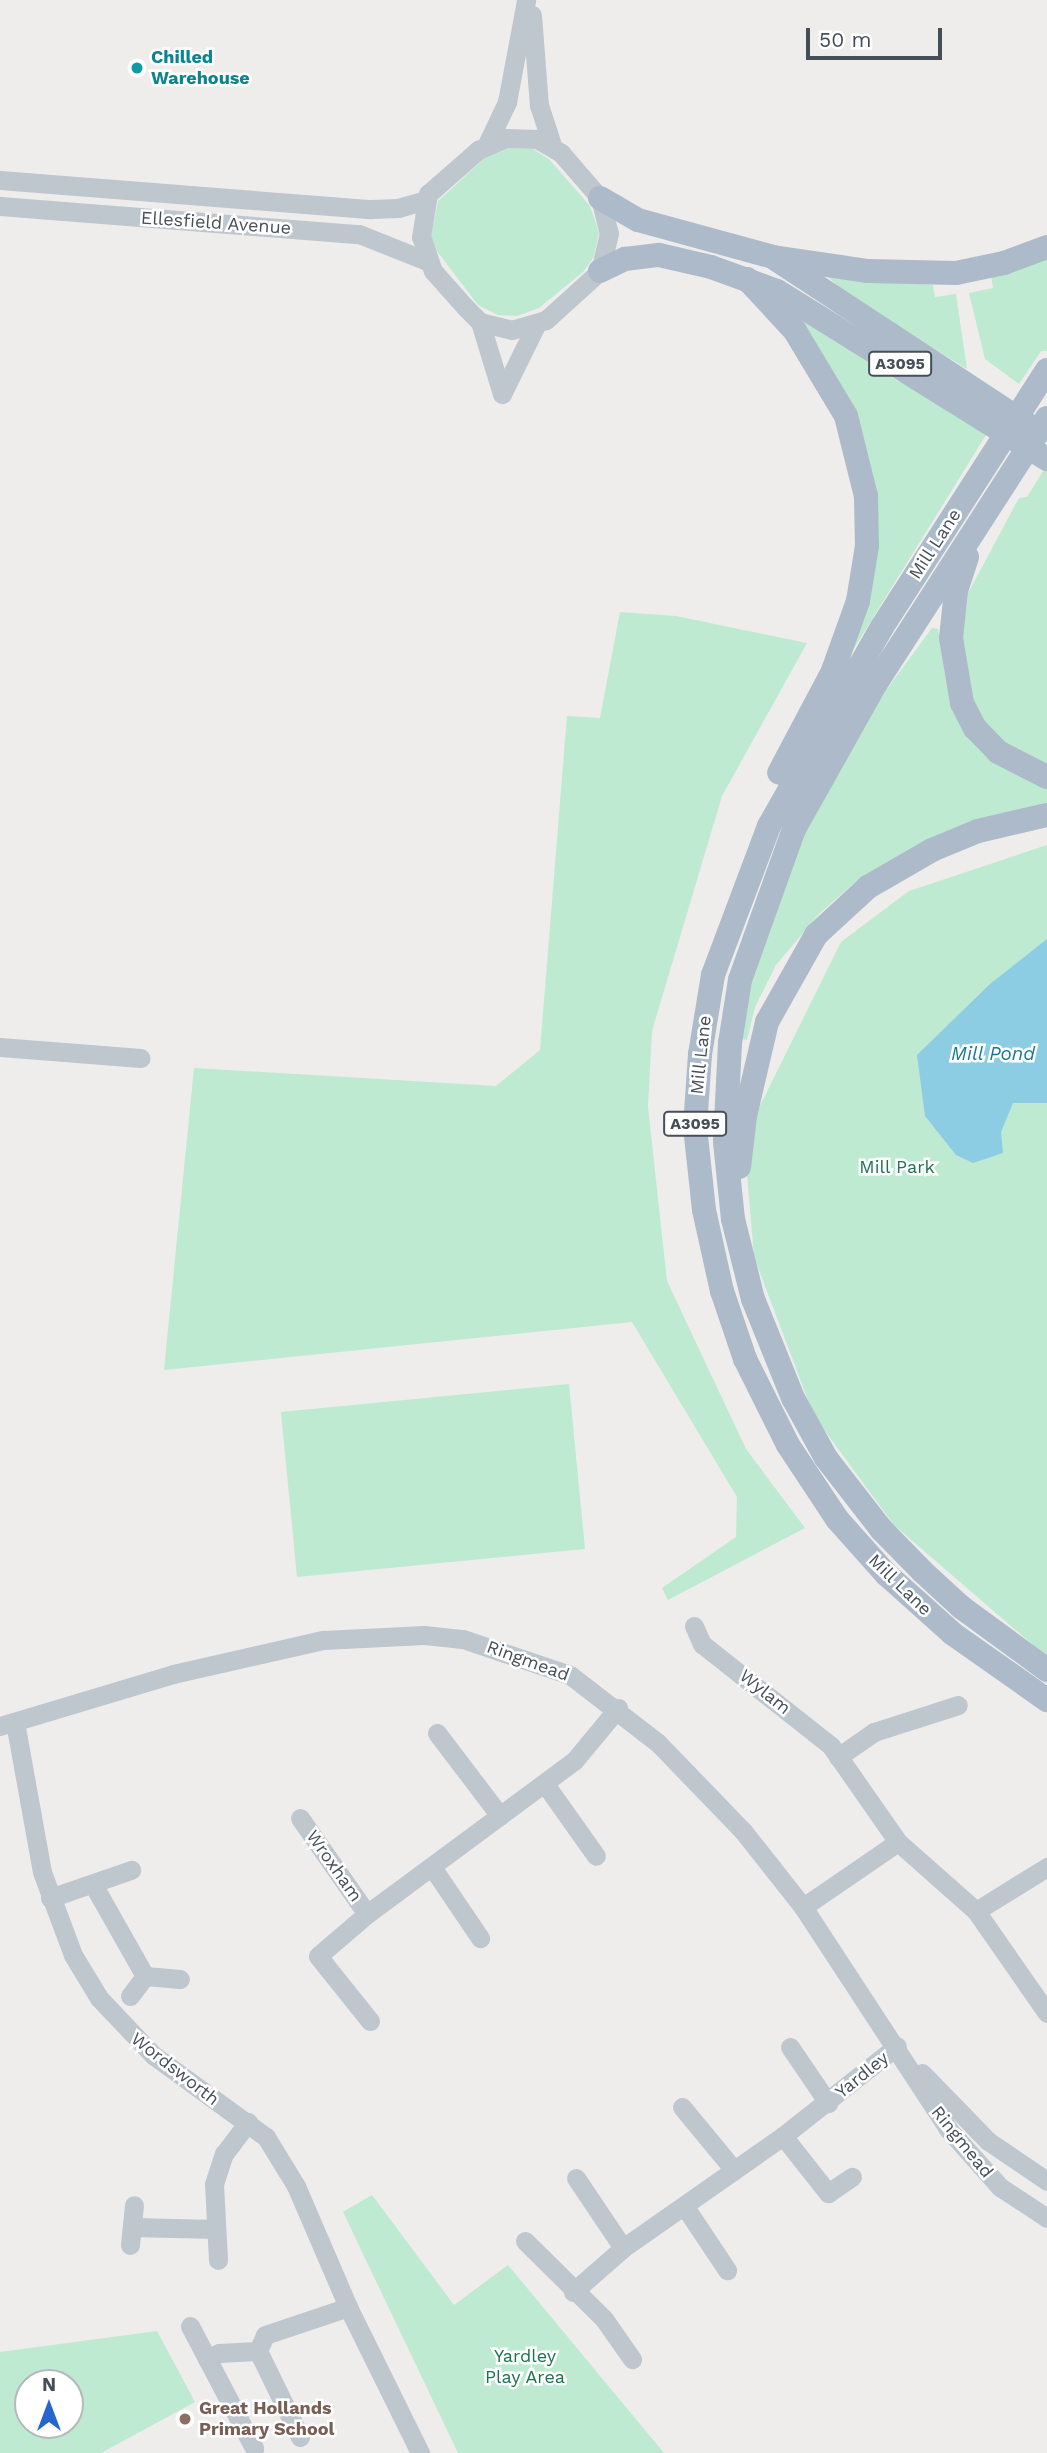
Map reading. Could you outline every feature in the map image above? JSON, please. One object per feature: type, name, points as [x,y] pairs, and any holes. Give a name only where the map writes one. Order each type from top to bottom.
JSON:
[{"type":"main road","name":"A3095","points":[[600,198],[638,220],[773,257],[876,271],[937,274],[983,269],[1047,247]]},
{"type":"main road","name":"A3095","points":[[600,271],[625,259],[659,255],[747,279],[813,310],[1047,459]]},
{"type":"main road","name":"A3095","points":[[773,257],[1047,437]]},
{"type":"main road","name":"A3095","points":[[713,975],[726,906],[768,797],[833,671],[858,601],[867,546],[866,496],[846,416],[795,331],[747,279]]},
{"type":"main road","name":"Mill Lane","points":[[1047,370],[882,627],[788,786],[713,975],[699,1066],[697,1163],[722,1291],[760,1393],[811,1482],[856,1543],[953,1634],[1047,1700]]},
{"type":"main road","name":"Mill Lane","points":[[1047,418],[842,739],[794,829],[758,922],[740,980],[730,1043],[725,1142],[733,1219],[765,1334],[826,1458],[881,1529],[923,1572],[961,1607],[1047,1670]]},
{"type":"main road","name":"A3095","points":[[988,508],[956,590],[951,638],[957,688],[967,716],[985,740],[1012,761],[1047,777]]},
{"type":"main road","name":"A3095","points":[[733,1219],[745,1116],[759,1044],[777,998],[816,935],[868,887],[932,850],[978,831],[1047,815]]},
{"type":"street","points":[[487,144],[508,102],[528,0]]},
{"type":"street","points":[[528,0],[537,97],[552,145],[600,198],[609,233],[600,271],[535,327],[502,394],[480,322],[427,261],[421,237],[424,201],[445,176],[487,144],[523,136],[552,145]]},
{"type":"street","name":"Ellesfield Avenue","points":[[0,180],[371,209],[398,208],[424,201]]},
{"type":"street","name":"Ellesfield Avenue","points":[[0,206],[368,235],[427,261]]},
{"type":"street","points":[[480,322],[503,330],[535,327]]},
{"type":"street","points":[[0,1047],[141,1058]]},
{"type":"street","name":"Wylam","points":[[694,1626],[702,1644],[831,1746],[898,1842],[976,1911],[1047,2013]]},
{"type":"street","name":"Ringmead","points":[[7,1724],[223,1661],[323,1640],[378,1635],[450,1637],[495,1647],[570,1675],[618,1707],[687,1769],[803,1908],[897,2046],[929,2102],[978,2165],[1000,2187],[1047,2218]]},
{"type":"street","points":[[838,1757],[874,1732],[958,1705]]},
{"type":"street","name":"Wroxham","points":[[370,2021],[318,1956],[367,1914],[574,1761],[618,1707]]},
{"type":"street","name":"Wordsworth","points":[[7,1724],[50,1898],[73,1955],[121,2025],[153,2055],[266,2137],[296,2186],[348,2307],[420,2453]]},
{"type":"street","points":[[437,1733],[500,1816]]},
{"type":"street","points":[[545,1784],[596,1856]]},
{"type":"street","name":"Wroxham","points":[[300,1818],[367,1914]]},
{"type":"street","points":[[803,1908],[898,1842]]},
{"type":"street","points":[[432,1867],[480,1938]]},
{"type":"street","points":[[976,1911],[1047,1867]]},
{"type":"street","points":[[50,1898],[131,1870]]},
{"type":"street","points":[[94,1885],[145,1976]]},
{"type":"street","points":[[145,1976],[180,1979]]},
{"type":"street","points":[[131,1996],[145,1976]]},
{"type":"street","name":"Ringmead","points":[[897,2046],[960,2116],[1016,2162],[1047,2181]]},
{"type":"street","name":"Yardley","points":[[573,2292],[623,2248],[685,2207],[828,2103],[897,2046]]},
{"type":"street","name":"Yardley","points":[[790,2047],[828,2103]]},
{"type":"street","points":[[682,2107],[734,2171]]},
{"type":"street","points":[[218,2260],[214,2185],[224,2154],[248,2122]]},
{"type":"street","points":[[783,2136],[828,2193],[852,2177]]},
{"type":"street","points":[[576,2178],[623,2248]]},
{"type":"street","points":[[134,2205],[131,2236],[216,2229]]},
{"type":"street","points":[[685,2207],[727,2270]]},
{"type":"street","points":[[525,2241],[573,2292],[604,2319],[632,2359]]},
{"type":"street","points":[[300,2437],[258,2351],[265,2335],[348,2307]]},
{"type":"street","points":[[190,2326],[254,2448]]},
{"type":"street","points":[[207,2359],[219,2353],[258,2351]]},
{"type":"green space","points":[[510,148],[533,149],[549,159],[590,206],[599,232],[594,257],[583,272],[539,308],[517,316],[498,315],[478,305],[430,242],[438,201],[485,158]]},
{"type":"green space","points":[[1047,255],[1047,351],[1041,351],[1019,384],[985,359],[969,293],[993,288],[991,275]]},
{"type":"green space","points":[[826,275],[933,285],[935,297],[956,294],[967,369],[852,299]]},
{"type":"green space","points":[[792,306],[872,358],[872,365],[899,382],[905,379],[986,435],[845,663],[872,506]]},
{"type":"green space","points":[[1045,468],[1047,766],[1005,745],[980,716],[959,666],[967,595],[1019,498],[1027,497]]},
{"type":"green space","points":[[620,612],[676,616],[807,643],[722,796],[652,1031],[648,1107],[667,1281],[746,1449],[805,1528],[668,1600],[662,1588],[736,1537],[737,1497],[632,1322],[164,1370],[194,1068],[496,1086],[540,1050],[567,716],[600,718]]},
{"type":"green space","points":[[932,628],[938,629],[947,686],[1047,785],[1047,809],[936,836],[853,884],[819,914],[776,965],[755,1007],[747,1040],[741,1039],[755,965],[802,837],[864,720]]},
{"type":"green space","name":"Mill Park","points":[[1047,845],[1047,1657],[894,1525],[814,1416],[754,1257],[744,1138],[841,942],[909,891]]},
{"type":"green space","points":[[569,1384],[585,1549],[297,1577],[281,1412]]},
{"type":"green space","name":"Yardley Play Area","points":[[372,2195],[454,2305],[508,2265],[664,2453],[458,2453],[343,2212]]},
{"type":"green space","points":[[157,2331],[195,2402],[101,2453],[0,2453],[0,2352]]},
{"type":"water","name":"Mill Pond","points":[[1047,939],[1047,1103],[1013,1103],[1001,1132],[1003,1153],[973,1163],[956,1155],[925,1116],[917,1055],[990,984]]},
{"type":"place","name":"Chilled Warehouse","points":[[137,68]]},
{"type":"place","name":"Great Hollands Primary School","points":[[185,2419]]}]
